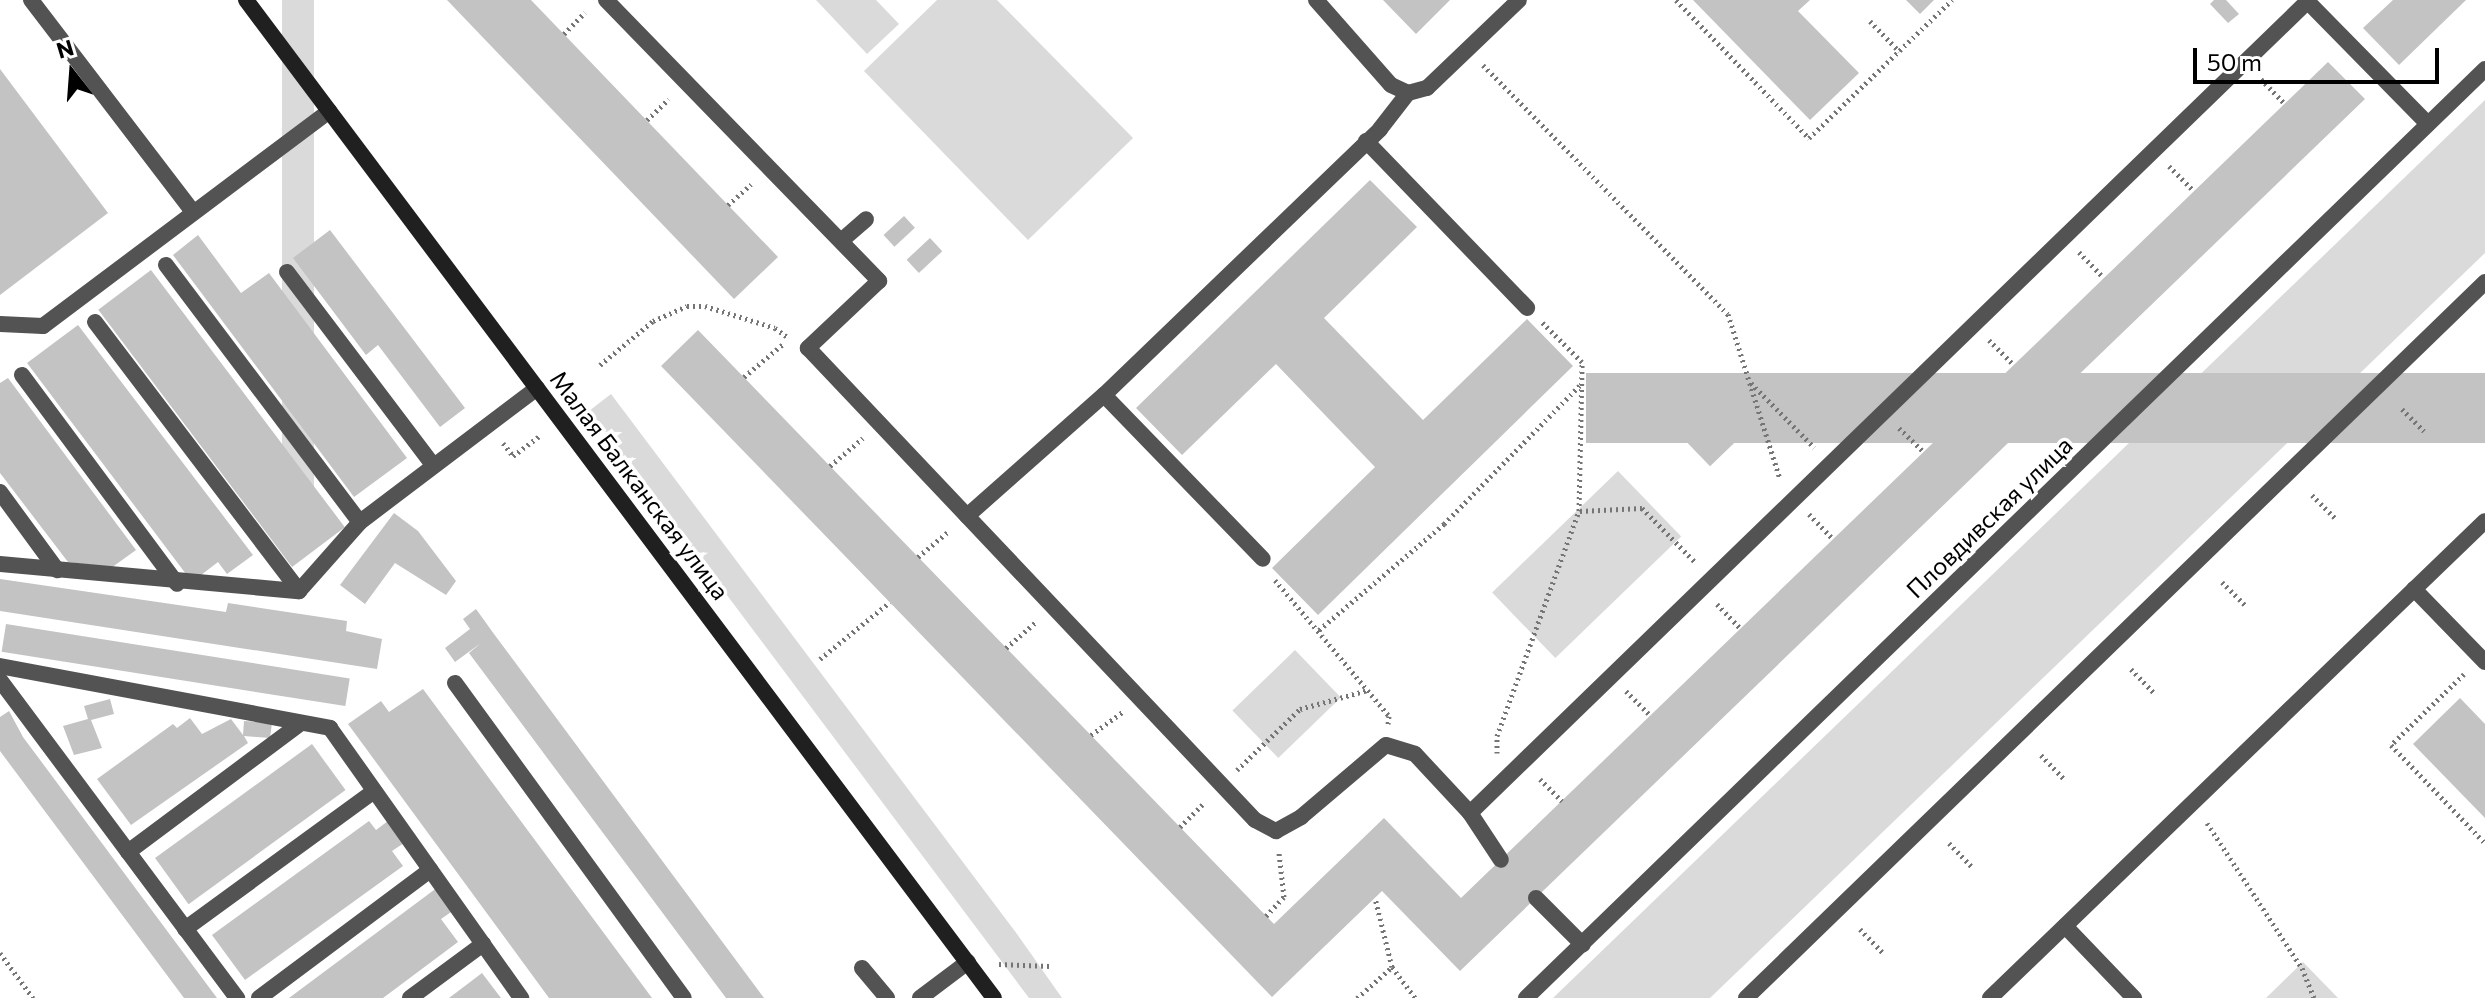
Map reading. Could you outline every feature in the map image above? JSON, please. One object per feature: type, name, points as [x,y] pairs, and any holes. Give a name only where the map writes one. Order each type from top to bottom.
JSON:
[{"type":"street","points":[[31,0],[193,212]]},
{"type":"street","name":"Малая Балканская улица","points":[[246,0],[994,998]]},
{"type":"street","points":[[606,0],[879,281],[808,348],[1255,820],[1276,831],[1301,817],[1386,745],[1415,754],[1470,813],[1501,860]]},
{"type":"street","points":[[1316,0],[1391,85],[1408,93]]},
{"type":"street","points":[[967,516],[1104,395],[1366,141],[1408,93],[1427,88],[1519,0]]},
{"type":"street","points":[[1470,813],[2308,1],[2428,124]]},
{"type":"street","name":"Пловдивская улица","points":[[1526,998],[2485,69]]},
{"type":"street","points":[[0,324],[43,326],[329,111]]},
{"type":"street","points":[[1366,141],[1527,308]]},
{"type":"street","points":[[841,241],[866,219]]},
{"type":"street","points":[[166,265],[360,522]]},
{"type":"street","points":[[287,272],[433,465]]},
{"type":"street","points":[[1746,998],[2485,282]]},
{"type":"street","points":[[95,322],[299,591]]},
{"type":"street","points":[[22,375],[177,584]]},
{"type":"street","points":[[299,591],[360,522],[537,388]]},
{"type":"street","points":[[1104,395],[1263,559]]},
{"type":"street","points":[[0,492],[57,570]]},
{"type":"street","points":[[1990,998],[2485,521]]},
{"type":"street","points":[[0,564],[177,584],[299,591]]},
{"type":"street","points":[[2414,589],[2483,660]]},
{"type":"street","points":[[0,666],[330,728],[521,998]]},
{"type":"street","points":[[0,680],[237,998]]},
{"type":"street","points":[[455,683],[684,998]]},
{"type":"street","points":[[128,852],[301,723]]},
{"type":"street","points":[[185,929],[374,791]]},
{"type":"street","points":[[259,998],[430,870]]},
{"type":"street","points":[[1536,898],[1583,945]]},
{"type":"street","points":[[2065,926],[2134,998]]},
{"type":"street","points":[[410,998],[483,944]]},
{"type":"street","points":[[920,998],[968,962]]},
{"type":"street","points":[[862,968],[887,998]]},
{"type":"path","points":[[564,34],[597,0]]},
{"type":"path","points":[[1676,0],[1809,138],[1952,0]]},
{"type":"path","points":[[1870,21],[1899,51]]},
{"type":"path","points":[[1468,50],[1728,314],[1782,484],[1833,539]]},
{"type":"path","points":[[2245,62],[2285,104]]},
{"type":"path","points":[[2154,151],[2194,191]]},
{"type":"path","points":[[2064,237],[2104,278]]},
{"type":"path","points":[[600,365],[653,321],[687,306],[733,315],[808,348]]},
{"type":"path","points":[[1497,790],[1497,736],[1579,511],[1582,362],[1527,308]]},
{"type":"path","points":[[1975,325],[2014,365]]},
{"type":"path","points":[[744,377],[790,338]]},
{"type":"path","points":[[1750,382],[1832,464]]},
{"type":"path","points":[[1319,630],[1444,524],[1582,383]]},
{"type":"path","points":[[2402,409],[2424,431]]},
{"type":"path","points":[[1884,413],[1924,452]]},
{"type":"path","points":[[488,423],[513,456],[540,436]]},
{"type":"path","points":[[830,466],[880,424]]},
{"type":"path","points":[[2312,495],[2335,518]]},
{"type":"path","points":[[1579,511],[1642,508],[1741,629]]},
{"type":"path","points":[[918,557],[967,516]]},
{"type":"path","points":[[1263,559],[1389,716],[1386,745]]},
{"type":"path","points":[[2222,582],[2245,605]]},
{"type":"path","points":[[820,659],[890,602]]},
{"type":"path","points":[[1006,648],[1054,607]]},
{"type":"path","points":[[2483,660],[2391,745],[2485,843]]},
{"type":"path","points":[[2131,669],[2154,693]]},
{"type":"path","points":[[1612,678],[1651,716]]},
{"type":"path","points":[[1180,827],[1300,709],[1368,690]]},
{"type":"path","points":[[1091,735],[1141,699]]},
{"type":"path","points":[[2041,755],[2065,780]]},
{"type":"path","points":[[1524,763],[1562,801]]},
{"type":"path","points":[[2194,802],[2302,968],[2314,998]]},
{"type":"path","points":[[1266,916],[1284,897],[1276,831]]},
{"type":"path","points":[[1949,843],[1973,868]]},
{"type":"path","points":[[1375,898],[1392,967],[1415,998]]},
{"type":"path","points":[[1860,929],[1884,954]]},
{"type":"path","points":[[0,953],[33,998]]},
{"type":"path","points":[[968,962],[1050,966]]},
{"type":"path","points":[[1357,998],[1392,967]]},
{"type":"shaded area","points":[[282,0],[314,0],[314,494],[282,494]]},
{"type":"shaded area","points":[[816,0],[876,0],[899,24],[867,54]]},
{"type":"shaded area","points":[[937,0],[997,0],[1133,138],[1028,240],[864,71]]},
{"type":"shaded area","points":[[2485,100],[2485,253],[1710,998],[1553,998]]},
{"type":"shaded area","points":[[611,394],[1062,998],[1029,998],[589,411]]},
{"type":"shaded area","points":[[1618,471],[1681,536],[1555,658],[1492,593]]},
{"type":"shaded area","points":[[1295,650],[1341,697],[1278,758],[1232,710]]},
{"type":"shaded area","points":[[2303,962],[2338,998],[2266,998]]},
{"type":"building","points":[[447,0],[531,0],[778,257],[734,299]]},
{"type":"building","points":[[1383,0],[1450,0],[1416,34]]},
{"type":"building","points":[[1693,0],[1810,0],[1798,11],[1859,73],[1810,120]]},
{"type":"building","points":[[1906,0],[1934,0],[1920,14]]},
{"type":"building","points":[[2214,0],[2226,0],[2239,14],[2228,23],[2210,4]]},
{"type":"building","points":[[2393,0],[2466,0],[2399,65],[2363,28]]},
{"type":"building","points":[[2328,62],[2365,99],[1460,971],[1382,891],[1272,997],[661,366],[698,330],[1274,924],[1384,818],[1461,898]]},
{"type":"building","points":[[0,69],[108,213],[0,295]]},
{"type":"building","points":[[1370,180],[1417,227],[1324,318],[1423,420],[1527,319],[1573,366],[1318,615],[1272,568],[1375,467],[1276,364],[1182,455],[1136,408]]},
{"type":"building","points":[[904,216],[915,228],[894,247],[884,235]]},
{"type":"building","points":[[330,230],[465,408],[440,427],[378,345],[366,355],[293,258]]},
{"type":"building","points":[[198,235],[241,293],[269,273],[407,458],[354,497],[173,255]]},
{"type":"building","points":[[930,238],[942,251],[919,273],[907,260]]},
{"type":"building","points":[[151,270],[345,527],[292,567],[98,310]]},
{"type":"building","points":[[78,325],[253,555],[227,574],[218,562],[192,582],[27,363]]},
{"type":"building","points":[[1586,373],[2485,373],[2485,443],[1586,443]]},
{"type":"building","points":[[8,378],[136,550],[111,568],[68,562],[0,473],[0,383]]},
{"type":"building","points":[[1713,419],[1735,442],[1710,466],[1688,443]]},
{"type":"building","points":[[394,513],[418,531],[456,581],[446,595],[395,563],[365,604],[340,585]]},
{"type":"building","points":[[0,579],[226,612],[228,603],[347,621],[346,631],[382,639],[377,669],[0,611]]},
{"type":"building","points":[[476,609],[764,998],[726,998],[469,653],[481,643],[455,662],[445,648],[470,629],[463,619]]},
{"type":"building","points":[[6,624],[350,678],[345,706],[2,652]]},
{"type":"building","points":[[423,689],[652,998],[549,998],[348,724],[381,701],[389,712]]},
{"type":"building","points":[[2460,698],[2485,724],[2485,818],[2413,744]]},
{"type":"building","points":[[110,699],[114,714],[91,720],[102,748],[74,755],[63,726],[88,719],[84,706]]},
{"type":"building","points":[[9,711],[23,737],[217,998],[184,998],[0,751],[0,717]]},
{"type":"building","points":[[190,718],[202,734],[231,719],[243,735],[244,721],[272,723],[270,738],[244,736],[248,743],[131,825],[97,779],[173,724],[177,728]]},
{"type":"building","points":[[312,744],[346,790],[189,904],[155,858]]},
{"type":"building","points":[[369,821],[376,830],[388,821],[404,843],[392,851],[403,866],[245,980],[212,935]]},
{"type":"building","points":[[438,887],[454,910],[441,919],[458,942],[383,998],[289,998]]},
{"type":"building","points":[[482,973],[501,998],[449,998]]}]
